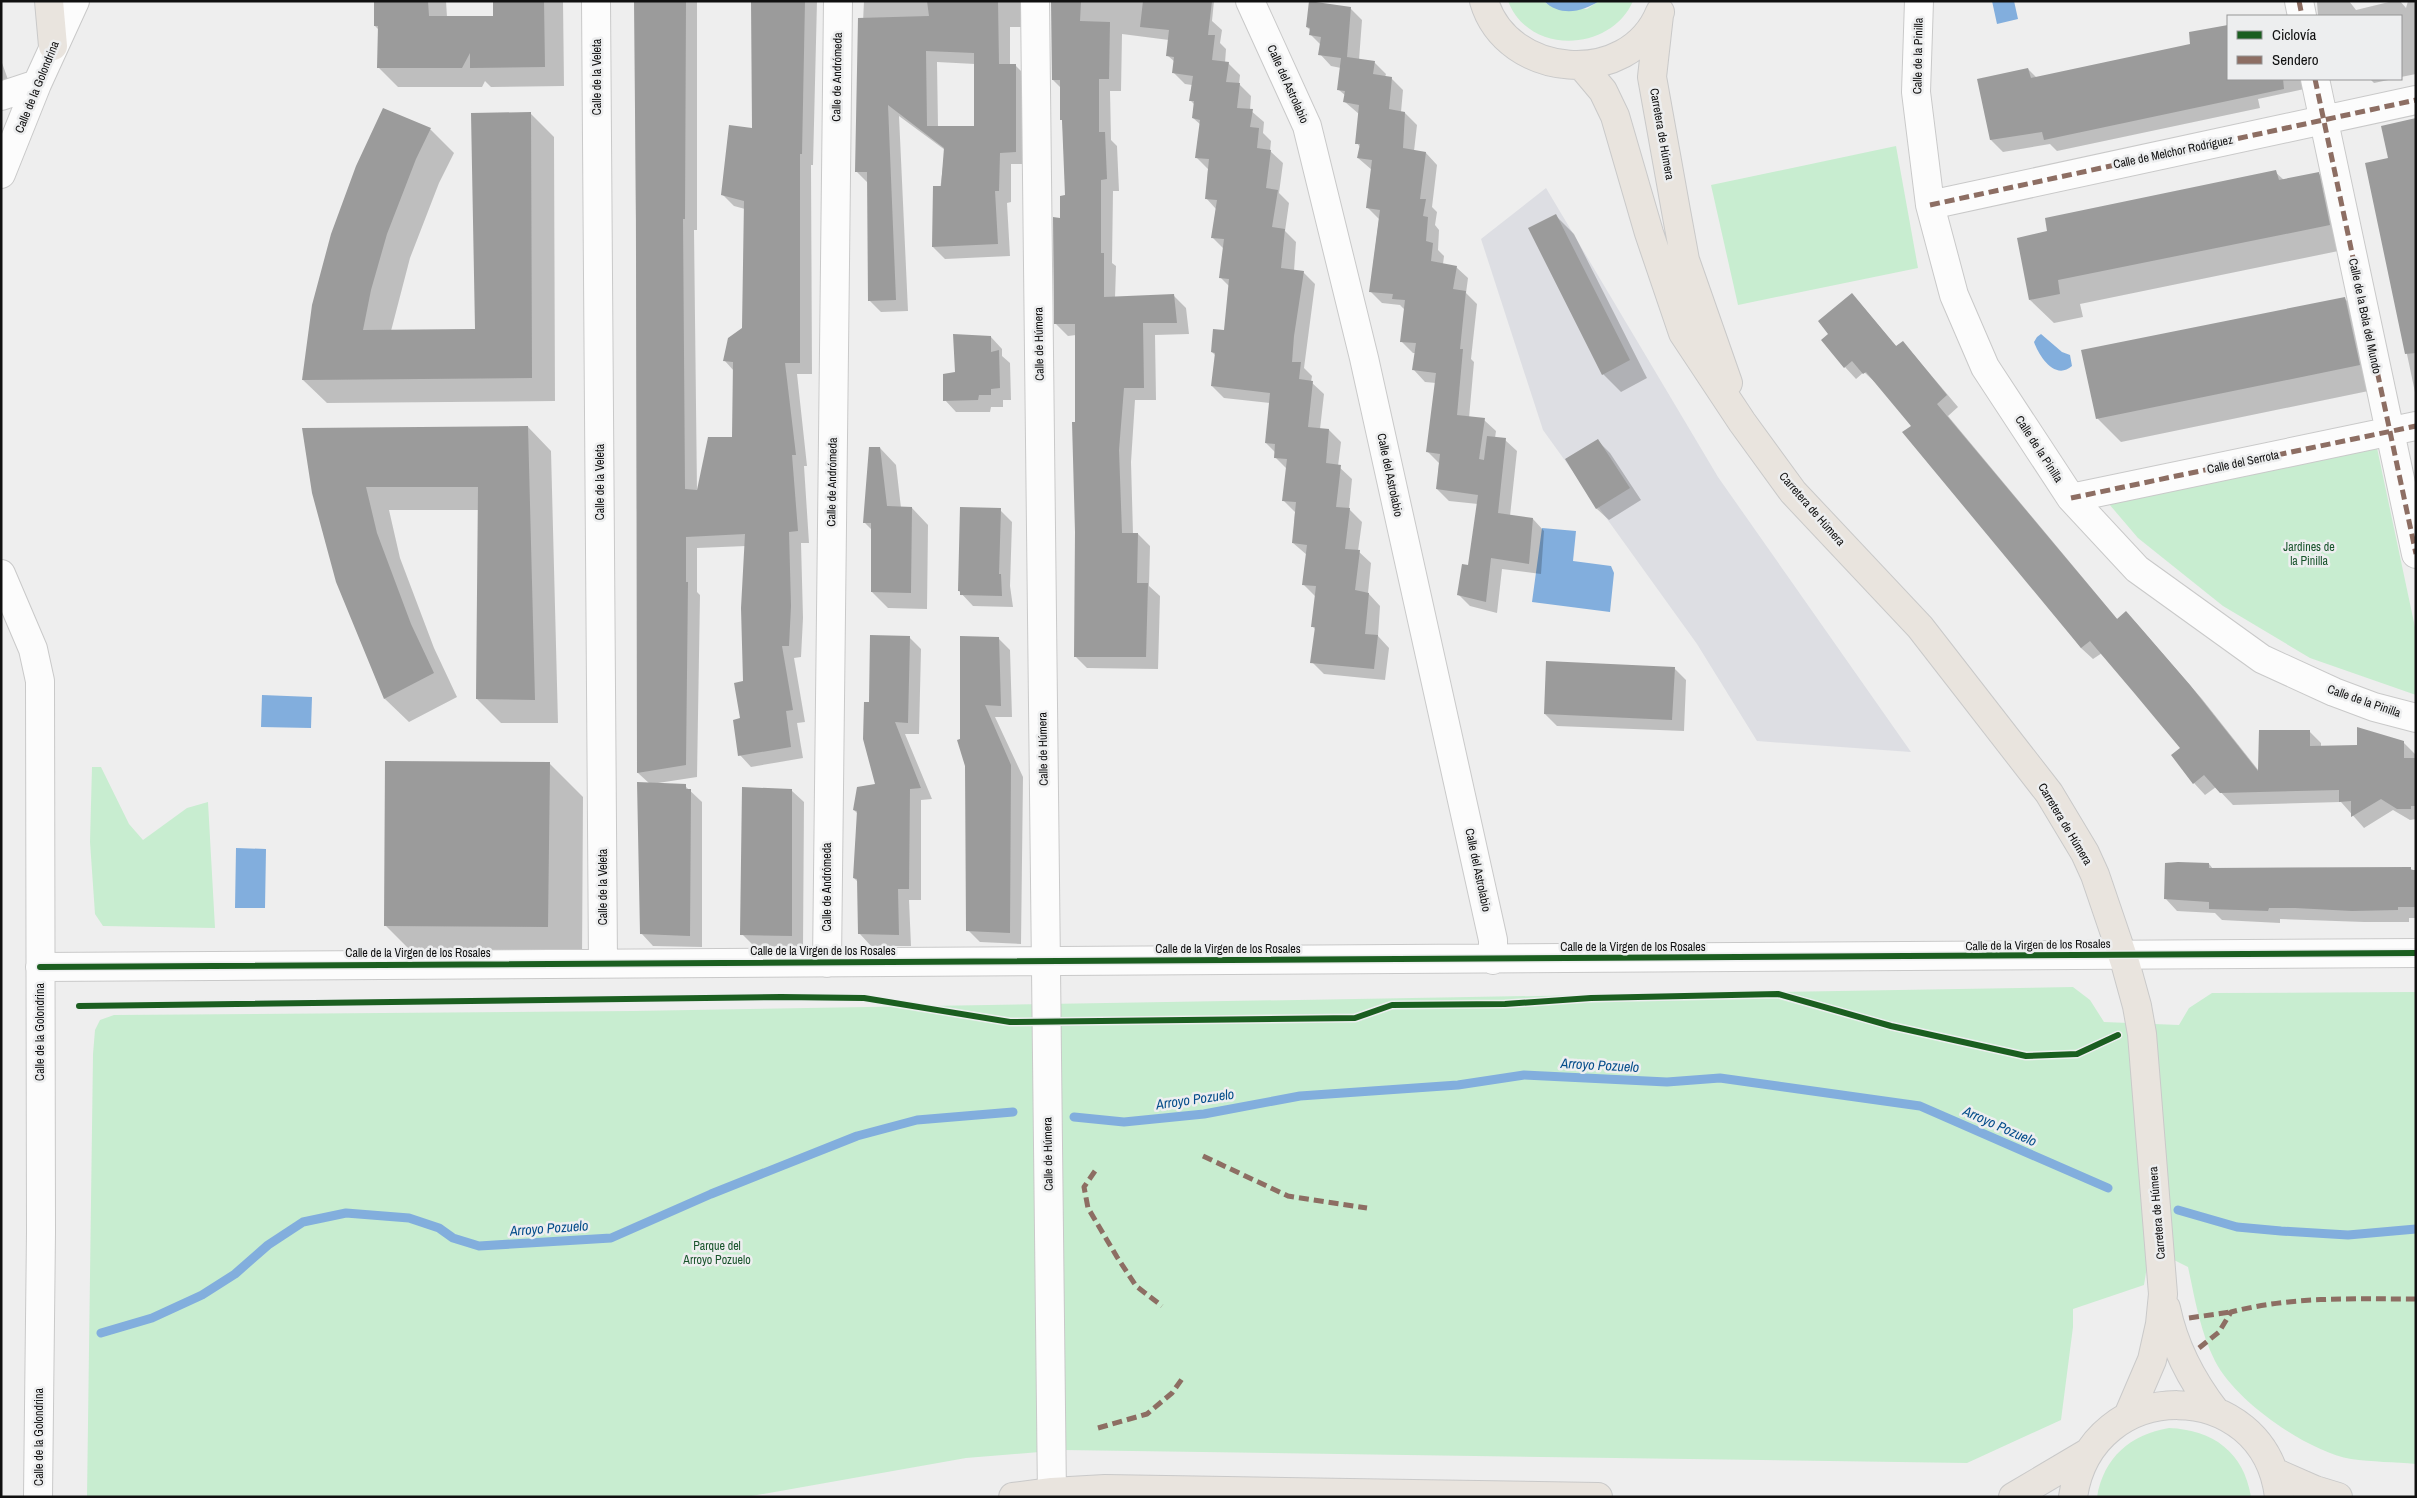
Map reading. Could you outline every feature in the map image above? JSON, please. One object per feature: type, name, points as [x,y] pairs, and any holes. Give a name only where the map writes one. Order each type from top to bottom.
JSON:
[{"type":"main road","points":[[49,1],[53,46]]},
{"type":"main road","points":[[1484,1],[1486,11],[1501,33],[1524,53],[1552,64],[1582,66],[1606,61],[1627,50],[1645,34],[1661,8]]},
{"type":"main road","name":"Carretera de Húmera","points":[[1661,8],[1652,77],[1685,260],[1742,422]]},
{"type":"main road","name":"Carretera de Húmera","points":[[1582,66],[1603,91],[1615,116],[1649,233],[1683,333],[1742,422],[1793,492],[1920,627],[2049,793],[2085,853],[2123,955],[2137,1006],[2142,1034],[2161,1257],[2163,1294],[2160,1324],[2152,1360],[2128,1416]]},
{"type":"main road","name":"Carretera de Húmera","points":[[2163,1294],[2174,1340],[2191,1376],[2216,1412]]},
{"type":"main road","points":[[2073,1497],[2080,1467],[2106,1431],[2128,1416],[2156,1406],[2172,1404],[2194,1406],[2216,1412],[2232,1420],[2251,1436],[2266,1456],[2276,1484],[2315,1490],[2338,1497]]},
{"type":"main road","points":[[2013,1497],[2089,1452]]},
{"type":"main road","points":[[1014,1497],[1114,1489],[1598,1497]]},
{"type":"street","name":"Calle de la Golondrina","points":[[1,174],[53,46],[75,1]]},
{"type":"street","name":"Calle de la Veleta","points":[[596,1],[604,963]]},
{"type":"street","name":"Calle de Andrómeda","points":[[827,963],[838,1]]},
{"type":"street","name":"Calle de Húmera","points":[[1035,1],[1052,1494]]},
{"type":"street","name":"Calle del Astrolabio","points":[[1250,1],[1307,126],[1371,387],[1493,940],[1493,960]]},
{"type":"street","name":"Calle de la Pinilla","points":[[1919,1],[1916,92],[1930,205],[1954,295],[1985,367],[2071,498],[2137,569],[2262,659],[2334,692],[2374,707],[2416,718]]},
{"type":"street","points":[[2299,1],[2302,15]]},
{"type":"street","name":"Calle de la Bola del Mundo","points":[[2315,80],[2416,554]]},
{"type":"street","points":[[1,96],[37,84]]},
{"type":"street","name":"Calle de Melchor Rodríguez","points":[[1930,205],[2416,100]]},
{"type":"street","name":"Calle del Serrota","points":[[2071,498],[2416,426]]},
{"type":"street","name":"Calle de la Golondrina","points":[[1,574],[32,649],[40,681],[38,1497]]},
{"type":"street","name":"Calle de la Virgen de los Rosales","points":[[40,967],[1046,960],[1493,960],[2416,953]]},
{"type":"shaded area","points":[[1546,188],[1718,477],[1911,752],[1757,741],[1697,644],[1543,430],[1481,239]]},
{"type":"green space","points":[[1508,1],[1544,1],[1547,4],[1587,9],[1599,1],[1633,1],[1622,18],[1607,30],[1589,38],[1570,41],[1551,39],[1533,31],[1518,19]]},
{"type":"green space","points":[[1896,146],[1918,268],[1738,305],[1711,185]]},
{"type":"green space","name":"Jardines de la Pinilla","points":[[2377,448],[2416,632],[2416,695],[2310,658],[2223,606],[2138,538],[2109,504]]},
{"type":"green space","points":[[92,767],[101,767],[129,824],[143,840],[187,808],[208,802],[215,928],[103,926],[95,914],[90,842]]},
{"type":"green space","name":"Parque del Arroyo Pozuelo","points":[[2073,987],[2090,1000],[2104,1022],[2179,1025],[2189,1008],[2212,993],[2416,992],[2416,1464],[2359,1460],[2333,1454],[2314,1446],[2274,1422],[2239,1392],[2225,1377],[2215,1361],[2202,1327],[2188,1267],[2174,1260],[2148,1260],[2144,1285],[2073,1309],[2073,1327],[2061,1420],[1967,1463],[1063,1450],[966,1458],[746,1497],[87,1497],[93,1054],[95,1030],[100,1020],[114,1015],[633,1011]]},
{"type":"green space","points":[[2169,1428],[2199,1433],[2224,1446],[2234,1456],[2241,1468],[2251,1497],[2097,1497],[2106,1470],[2121,1450],[2142,1436]]},
{"type":"water","points":[[1544,1],[1599,1],[1579,10],[1564,11],[1550,6]]},
{"type":"water","points":[[1992,1],[2014,1],[2018,19],[1997,24]]},
{"type":"water","points":[[2041,334],[2062,352],[2070,355],[2072,366],[2060,371],[2048,365],[2034,342]]},
{"type":"water","points":[[1542,528],[1576,531],[1573,561],[1611,566],[1614,573],[1610,612],[1532,602]]},
{"type":"water","points":[[262,695],[312,697],[311,728],[261,727]]},
{"type":"water","points":[[236,848],[266,849],[265,908],[235,908]]},
{"type":"building","points":[[374,1],[428,1],[429,16],[493,16],[493,1],[544,1],[545,67],[470,68],[470,53],[462,68],[377,68],[378,26],[374,26]]},
{"type":"building","points":[[634,1],[686,1],[685,219],[683,219],[685,489],[697,490],[708,437],[732,437],[733,362],[723,361],[728,338],[742,328],[744,201],[721,195],[729,125],[752,128],[751,1],[805,1],[802,154],[800,154],[800,363],[785,363],[796,455],[792,455],[798,531],[789,532],[791,606],[789,646],[782,646],[793,710],[786,711],[791,747],[738,756],[733,720],[740,718],[734,683],[743,681],[741,608],[745,534],[686,537],[686,582],[688,582],[686,765],[637,773],[636,220]]},
{"type":"building","points":[[927,1],[998,1],[999,64],[1016,64],[1016,152],[1000,153],[999,191],[995,191],[998,244],[932,247],[933,186],[941,186],[944,148],[888,105],[896,300],[868,301],[867,172],[855,172],[858,18],[929,16]],"holes":[[[926,51],[974,53],[974,126],[927,126]]]},
{"type":"building","points":[[1051,1],[1081,1],[1080,21],[1110,22],[1109,79],[1099,79],[1099,132],[1105,132],[1107,179],[1101,180],[1101,253],[1104,253],[1104,297],[1174,294],[1177,323],[1143,323],[1144,388],[1124,388],[1119,450],[1122,533],[1138,533],[1137,583],[1148,583],[1146,657],[1074,657],[1075,532],[1072,422],[1075,422],[1075,324],[1054,324],[1053,217],[1060,218],[1060,196],[1065,195],[1062,120],[1060,120],[1060,80],[1052,80]]},
{"type":"building","points":[[1143,1],[1212,1],[1208,35],[1215,35],[1212,60],[1229,62],[1226,82],[1240,83],[1237,108],[1253,109],[1250,127],[1259,128],[1257,148],[1271,150],[1266,188],[1278,190],[1272,227],[1285,229],[1281,268],[1304,271],[1292,362],[1301,362],[1299,379],[1313,381],[1308,427],[1329,429],[1326,463],[1341,465],[1336,507],[1350,508],[1345,549],[1360,550],[1355,590],[1369,593],[1365,634],[1378,635],[1374,669],[1310,663],[1315,627],[1311,627],[1316,586],[1302,585],[1307,545],[1292,543],[1296,502],[1282,501],[1287,459],[1274,458],[1275,444],[1265,443],[1270,393],[1211,386],[1215,353],[1211,352],[1213,329],[1224,330],[1229,279],[1219,278],[1224,239],[1211,238],[1217,200],[1205,199],[1209,159],[1195,158],[1200,120],[1192,118],[1194,101],[1189,101],[1193,76],[1172,73],[1174,57],[1166,56],[1169,30],[1140,27]]},
{"type":"building","points":[[1309,1],[1351,7],[1347,57],[1375,61],[1373,74],[1392,77],[1389,109],[1405,112],[1403,148],[1426,152],[1420,199],[1426,199],[1423,216],[1428,217],[1426,241],[1433,243],[1431,261],[1457,266],[1453,289],[1466,291],[1460,349],[1463,349],[1457,415],[1485,418],[1479,459],[1484,460],[1487,436],[1506,438],[1498,513],[1533,518],[1529,564],[1491,558],[1486,602],[1457,595],[1462,564],[1468,565],[1478,495],[1436,489],[1440,454],[1426,452],[1436,373],[1412,370],[1416,343],[1400,342],[1405,300],[1392,299],[1393,294],[1369,292],[1380,210],[1366,208],[1372,160],[1357,158],[1360,144],[1355,144],[1359,105],[1343,102],[1345,91],[1337,90],[1341,58],[1318,55],[1321,37],[1309,35],[1310,28],[1306,27]]},
{"type":"building","points":[[2227,25],[2227,80],[2283,80],[2284,89],[2044,140],[2042,132],[1990,140],[1977,79],[2028,68],[2031,78],[2190,44],[2189,32]]},
{"type":"building","points":[[383,108],[431,128],[416,159],[387,234],[371,290],[363,330],[475,329],[471,113],[531,112],[532,378],[302,380],[312,305],[331,234],[356,166]]},
{"type":"building","points":[[2416,118],[2416,353],[2405,354],[2365,163],[2388,158],[2381,126]]},
{"type":"building","points":[[2276,170],[2279,180],[2319,172],[2330,225],[2058,280],[2060,294],[2029,300],[2017,238],[2047,231],[2045,218]]},
{"type":"building","points":[[1556,214],[1630,360],[1602,375],[1528,228]]},
{"type":"building","points":[[1852,293],[1896,346],[1903,341],[1947,395],[1937,404],[2117,619],[2126,611],[2190,685],[2258,771],[2259,730],[2310,730],[2310,746],[2357,745],[2357,727],[2404,741],[2404,758],[2416,758],[2416,806],[2411,806],[2411,809],[2397,809],[2381,799],[2351,817],[2351,801],[2339,802],[2339,790],[2220,793],[2204,775],[2193,784],[2171,755],[2180,748],[2090,641],[2081,648],[1902,432],[1911,426],[1866,372],[1863,374],[1852,361],[1844,368],[1821,340],[1828,334],[1818,321]]},
{"type":"building","points":[[2345,297],[2360,365],[2096,419],[2081,350]]},
{"type":"building","points":[[953,334],[991,336],[991,352],[999,350],[1000,388],[991,389],[991,395],[979,395],[978,400],[943,401],[943,374],[955,372]]},
{"type":"building","points":[[528,426],[535,700],[476,699],[478,487],[366,487],[377,533],[411,624],[434,673],[384,699],[336,582],[312,493],[302,428]]},
{"type":"building","points":[[1598,439],[1630,488],[1596,509],[1565,459]]},
{"type":"building","points":[[869,447],[880,447],[887,506],[912,507],[911,593],[871,592],[871,523],[863,523]]},
{"type":"building","points":[[960,507],[1001,508],[999,574],[1001,574],[1002,596],[960,595],[960,591],[958,591]]},
{"type":"building","points":[[870,635],[910,636],[908,723],[895,722],[921,788],[910,789],[909,889],[898,889],[899,935],[858,934],[857,879],[853,878],[857,811],[853,810],[857,787],[875,784],[863,739],[864,702],[869,702]]},
{"type":"building","points":[[960,636],[999,637],[1001,706],[985,705],[1011,765],[1010,933],[966,931],[965,766],[957,740],[960,739]]},
{"type":"building","points":[[1546,661],[1675,667],[1672,720],[1544,714]]},
{"type":"building","points":[[385,761],[550,762],[548,927],[384,926]]},
{"type":"building","points":[[637,782],[686,784],[686,789],[691,789],[690,936],[640,934]]},
{"type":"building","points":[[742,787],[792,789],[792,936],[740,935]]},
{"type":"building","points":[[2165,863],[2209,863],[2209,868],[2411,867],[2411,870],[2416,870],[2416,907],[2398,907],[2398,910],[2352,911],[2295,908],[2269,908],[2268,911],[2209,909],[2209,902],[2164,899]]},
{"type":"waterway","name":"Arroyo Pozuelo","points":[[1074,1117],[1124,1122],[1204,1114],[1300,1096],[1458,1085],[1524,1075],[1667,1082],[1720,1078],[1920,1106],[2108,1188]]},
{"type":"waterway","name":"Arroyo Pozuelo","points":[[101,1333],[152,1318],[202,1295],[235,1274],[268,1245],[303,1222],[346,1213],[409,1218],[439,1228],[453,1238],[479,1246],[611,1238],[711,1194],[857,1136],[917,1120],[1013,1112]]},
{"type":"waterway","name":"Arroyo Pozuelo","points":[[2178,1210],[2237,1227],[2281,1231],[2348,1235],[2416,1229]]},
{"type":"marked path","points":[[2299,1],[2302,15]]},
{"type":"marked path","points":[[2315,80],[2416,554]]},
{"type":"marked path","points":[[1930,205],[2416,100]]},
{"type":"marked path","points":[[2071,498],[2416,426]]},
{"type":"marked path","points":[[1203,1156],[1288,1196],[1367,1208]]},
{"type":"marked path","points":[[1095,1171],[1084,1187],[1088,1208],[1136,1286],[1162,1306]]},
{"type":"marked path","points":[[2199,1348],[2219,1332],[2231,1312],[2277,1303],[2300,1301],[2416,1299]]},
{"type":"marked path","points":[[2189,1318],[2231,1312]]},
{"type":"marked path","points":[[1098,1428],[1147,1414],[1172,1393],[1182,1379]]},
{"type":"cycle path","points":[[40,967],[2416,953]]},
{"type":"cycle path","points":[[79,1006],[781,997],[864,998],[1010,1022],[1355,1018],[1392,1005],[1505,1004],[1591,998],[1778,994],[1891,1026],[2026,1056],[2077,1054],[2118,1035]]}]
